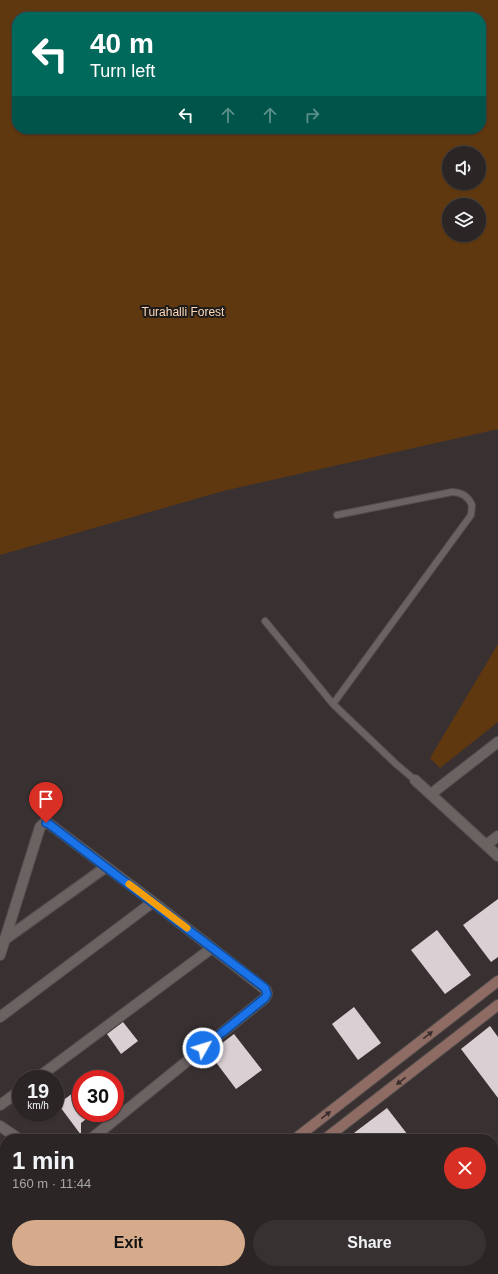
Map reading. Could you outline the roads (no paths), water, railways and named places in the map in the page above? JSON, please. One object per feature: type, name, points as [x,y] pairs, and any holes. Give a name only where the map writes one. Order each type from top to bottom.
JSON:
[{"type":"main road","points":[[301,1134],[498,981]]},
{"type":"main road","points":[[331,1134],[498,1005]]},
{"type":"street","points":[[431,794],[498,742]]},
{"type":"street","points":[[415,780],[498,856]]},
{"type":"street","points":[[0,955],[42,825],[49,824],[265,988],[266,996],[97,1134]]},
{"type":"street","points":[[486,845],[498,836]]},
{"type":"street","points":[[4,940],[106,868]]},
{"type":"street","points":[[0,1017],[153,902]]},
{"type":"street","points":[[48,1070],[212,948]]},
{"type":"street","points":[[0,1106],[12,1097]]},
{"type":"street","points":[[0,1126],[12,1134]]},
{"type":"lane","points":[[333,704],[471,515],[472,505],[464,494],[452,492],[337,515]]},
{"type":"lane","points":[[265,621],[333,704],[415,780]]},
{"type":"park label","name":"Turahalli Forest","points":[[183,312]]}]
